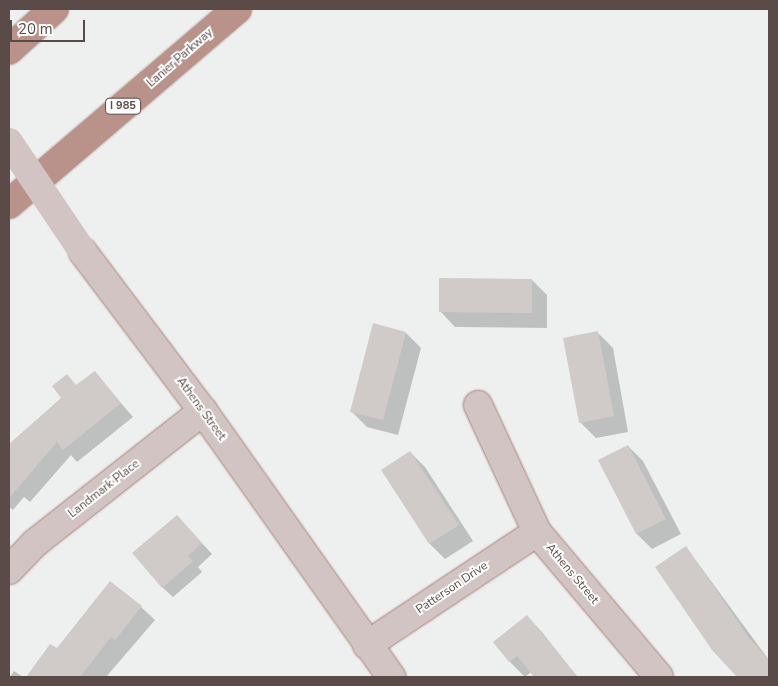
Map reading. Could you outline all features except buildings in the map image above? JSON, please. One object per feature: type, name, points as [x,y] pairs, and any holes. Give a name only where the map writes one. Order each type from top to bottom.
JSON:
[{"type":"highway","points":[[9,50],[54,9]]},
{"type":"highway","name":"Lanier Parkway","points":[[9,204],[237,9]]},
{"type":"street","name":"Athens Street","points":[[9,142],[83,252],[203,411],[390,677]]},
{"type":"street","name":"Athens Street","points":[[478,405],[537,532],[659,677]]},
{"type":"street","name":"Landmark Place","points":[[9,570],[35,543],[203,411]]},
{"type":"street","name":"Patterson Drive","points":[[367,645],[537,532]]}]
